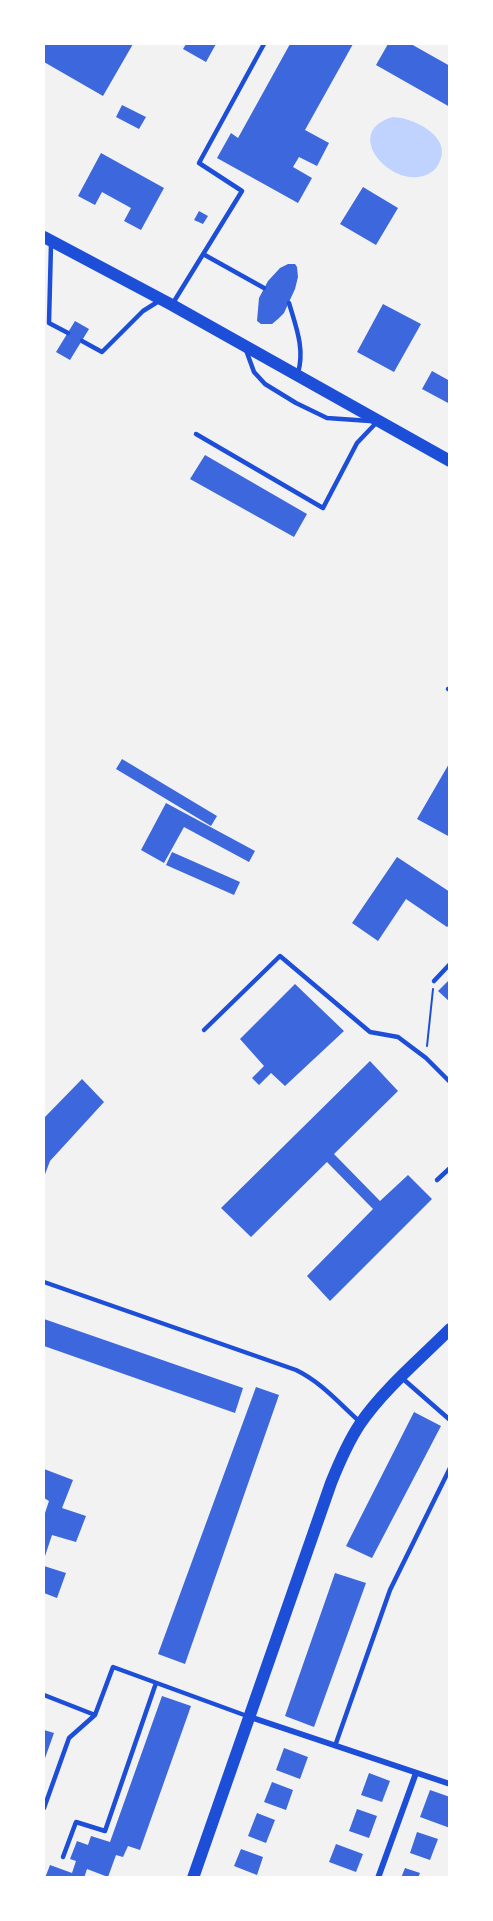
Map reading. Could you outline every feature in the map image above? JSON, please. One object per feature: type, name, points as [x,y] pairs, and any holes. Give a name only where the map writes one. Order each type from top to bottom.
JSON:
[{"type":"main road","points":[[47,239],[166,302],[450,461]]},
{"type":"main road","points":[[193,1878],[331,1483],[343,1455],[361,1423],[401,1378],[450,1329]]},
{"type":"street","points":[[250,1717],[450,1784]]},
{"type":"street","points":[[378,1878],[416,1773]]},
{"type":"lane","points":[[82,341],[102,352],[143,311],[166,302],[203,254],[242,191],[199,164],[264,44]]},
{"type":"lane","points":[[47,239],[49,323],[68,333]]},
{"type":"lane","points":[[203,254],[264,288]]},
{"type":"lane","points":[[289,303],[301,344],[301,363],[297,376]]},
{"type":"lane","points":[[245,347],[254,372],[265,384],[296,403],[327,418],[378,421]]},
{"type":"lane","points":[[196,434],[323,508],[357,443],[378,421]]},
{"type":"lane","points":[[204,1030],[280,956],[370,1032],[398,1036],[426,1058],[450,1082]]},
{"type":"lane","points":[[434,981],[450,964]]},
{"type":"lane","points":[[437,1180],[450,1168]]},
{"type":"lane","points":[[44,1282],[296,1370],[322,1386],[361,1423]]},
{"type":"lane","points":[[401,1378],[450,1420]]},
{"type":"lane","points":[[335,1746],[390,1590],[450,1468]]},
{"type":"lane","points":[[44,1808],[69,1738],[95,1715],[113,1667],[250,1717]]},
{"type":"lane","points":[[63,1857],[76,1822],[105,1831],[156,1683]]},
{"type":"lane","points":[[44,1695],[95,1715]]},
{"type":"path","points":[[426,1058],[434,981]]},
{"type":"water","points":[[393,117],[412,121],[430,131],[437,138],[442,155],[432,172],[423,176],[410,177],[396,173],[376,156],[371,144],[371,134],[378,124]]},
{"type":"building","points":[[44,44],[133,44],[103,96],[44,62]]},
{"type":"building","points":[[186,44],[216,44],[206,62],[183,49]]},
{"type":"building","points":[[290,44],[353,44],[305,130],[329,143],[317,166],[299,157],[293,167],[312,178],[298,203],[217,158],[231,133],[238,138]]},
{"type":"building","points":[[388,44],[411,44],[450,66],[450,107],[376,65]]},
{"type":"building","points":[[122,105],[146,117],[139,129],[116,117]]},
{"type":"building","points":[[101,153],[164,188],[141,230],[124,221],[131,208],[102,192],[95,205],[78,196]]},
{"type":"building","points":[[363,187],[398,208],[376,245],[340,224]]},
{"type":"building","points":[[199,211],[208,216],[203,224],[194,220]]},
{"type":"building","points":[[288,264],[295,264],[297,267],[298,277],[295,289],[284,313],[272,324],[261,324],[257,321],[259,298],[268,281],[280,268]]},
{"type":"building","points":[[383,304],[421,324],[394,372],[357,352]]},
{"type":"building","points":[[75,321],[89,329],[70,360],[56,352]]},
{"type":"building","points":[[432,371],[450,381],[450,404],[422,389]]},
{"type":"building","points":[[205,455],[307,514],[294,537],[190,479]]},
{"type":"building","points":[[122,759],[217,816],[211,826],[116,769]]},
{"type":"building","points":[[450,762],[449,811],[450,837],[417,819]]},
{"type":"building","points":[[166,803],[255,851],[249,862],[184,827],[164,863],[141,850]]},
{"type":"building","points":[[172,852],[240,882],[234,895],[166,865]]},
{"type":"building","points":[[397,857],[450,892],[450,924],[447,927],[406,899],[378,941],[352,923]]},
{"type":"building","points":[[450,979],[450,1002],[438,991]]},
{"type":"building","points":[[295,984],[344,1031],[285,1086],[271,1073],[259,1085],[252,1078],[264,1066],[240,1039]]},
{"type":"building","points":[[370,1061],[398,1091],[334,1154],[380,1201],[408,1175],[432,1199],[330,1301],[307,1276],[373,1209],[327,1162],[251,1237],[221,1208]]},
{"type":"building","points":[[82,1079],[104,1102],[50,1161],[44,1177],[44,1118]]},
{"type":"building","points":[[44,1319],[243,1388],[235,1413],[44,1346]]},
{"type":"building","points":[[256,1387],[279,1395],[185,1664],[158,1654]]},
{"type":"building","points":[[414,1412],[441,1426],[372,1558],[346,1546]]},
{"type":"building","points":[[44,1469],[73,1480],[62,1508],[86,1516],[76,1542],[52,1535],[44,1559],[44,1516],[49,1501],[44,1498]]},
{"type":"building","points":[[44,1566],[66,1573],[57,1598],[44,1593]]},
{"type":"building","points":[[335,1573],[366,1583],[314,1727],[285,1716]]},
{"type":"building","points":[[162,1696],[191,1706],[140,1850],[128,1846],[123,1857],[116,1855],[108,1877],[87,1869],[84,1878],[45,1878],[50,1865],[72,1873],[76,1861],[70,1859],[77,1841],[88,1845],[91,1836],[110,1842]]},
{"type":"building","points":[[44,1730],[54,1733],[44,1761]]},
{"type":"building","points":[[284,1748],[308,1757],[300,1779],[276,1770]]},
{"type":"building","points":[[369,1773],[390,1781],[382,1802],[361,1795]]},
{"type":"building","points":[[272,1782],[293,1790],[286,1810],[264,1802]]},
{"type":"building","points":[[430,1790],[450,1797],[450,1828],[420,1817]]},
{"type":"building","points":[[357,1809],[377,1816],[369,1838],[349,1831]]},
{"type":"building","points":[[257,1813],[275,1820],[266,1843],[248,1836]]},
{"type":"building","points":[[417,1832],[438,1839],[430,1860],[410,1853]]},
{"type":"building","points":[[336,1844],[363,1854],[356,1872],[329,1862]]},
{"type":"building","points":[[241,1849],[263,1857],[257,1875],[234,1866]]},
{"type":"building","points":[[405,1868],[420,1873],[418,1878],[401,1878]]}]
